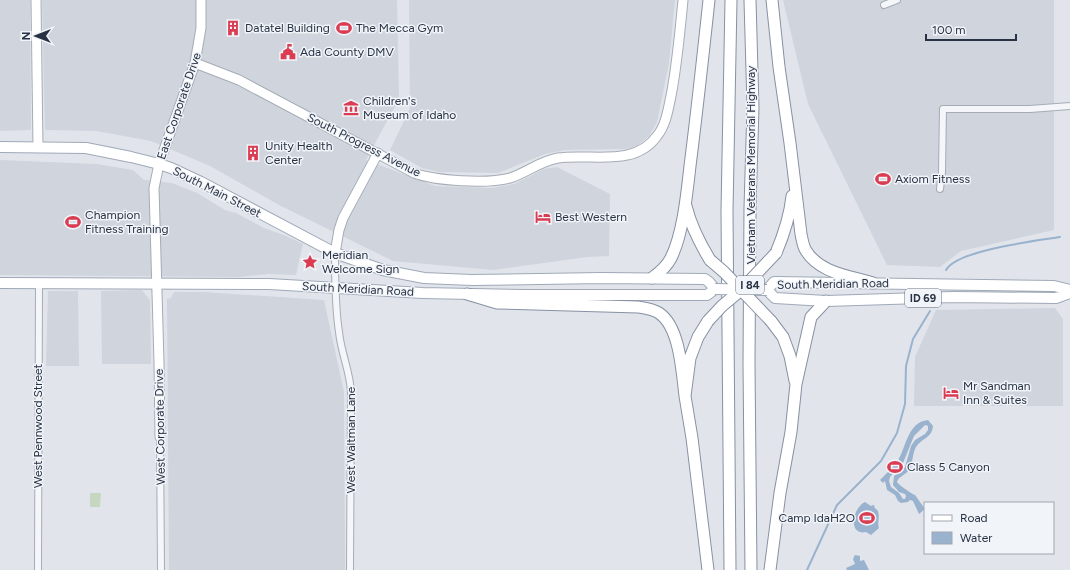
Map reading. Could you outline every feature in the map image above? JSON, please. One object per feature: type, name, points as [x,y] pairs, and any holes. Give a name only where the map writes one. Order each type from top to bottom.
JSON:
[{"type":"highway","points":[[652,278],[660,272],[670,259],[677,242],[685,203],[702,74],[709,0]]},
{"type":"highway","name":"Vietnam Veterans Memorial Highway","points":[[730,570],[727,211],[731,0]]},
{"type":"highway","name":"Vietnam Veterans Memorial Highway","points":[[750,0],[753,107],[750,208],[751,570]]},
{"type":"highway","points":[[772,0],[779,67],[801,234],[805,249],[812,259],[822,267],[873,283]]},
{"type":"highway","points":[[686,396],[690,358],[698,337],[708,321],[722,306],[741,290],[776,253],[784,234],[791,208],[793,169]]},
{"type":"highway","points":[[685,203],[690,222],[698,242],[710,260],[724,272],[771,321],[783,337],[790,356],[796,384]]},
{"type":"highway","points":[[467,294],[498,303],[638,306],[659,313],[668,322],[676,337],[686,396],[708,570]]},
{"type":"highway","points":[[770,570],[780,494],[790,437],[796,384],[811,317],[826,301]]},
{"type":"main road","name":"South Main Street","points":[[0,147],[86,148],[131,156],[159,164],[201,182],[335,253],[383,270],[424,278]]},
{"type":"main road","name":"South Meridian Road","points":[[424,278],[472,280],[601,278],[704,279],[715,289]]},
{"type":"main road","points":[[335,288],[365,283],[454,287],[472,280]]},
{"type":"main road","name":"South Meridian Road","points":[[767,290],[774,282],[1054,286],[1070,291]]},
{"type":"main road","name":"South Meridian Road","points":[[0,283],[269,284],[467,294],[524,295],[707,295],[715,289],[767,290],[775,298],[826,301],[953,296],[1056,298],[1070,291]]},
{"type":"street","points":[[36,0],[38,147]]},
{"type":"street","name":"East Corporate Drive","points":[[156,284],[154,188],[159,164],[195,63],[201,28],[201,0]]},
{"type":"street","name":"South Progress Avenue","points":[[195,63],[239,80],[414,173],[436,179],[487,180],[510,178],[543,163],[566,157],[618,157],[634,154],[641,151],[654,141],[665,121],[676,67],[683,0]]},
{"type":"street","points":[[884,5],[898,0]]},
{"type":"street","points":[[940,189],[942,172],[943,109],[1030,109],[1070,106]]},
{"type":"street","points":[[335,253],[339,230],[343,218],[378,153]]},
{"type":"street","name":"West Waltman Lane","points":[[335,253],[335,288],[339,334],[350,380],[351,392],[350,570]]},
{"type":"street","name":"West Pennwood Street","points":[[38,570],[39,283]]},
{"type":"street","name":"West Corporate Drive","points":[[156,284],[159,362],[161,570]]},
{"type":"shaded area","points":[[0,0],[30,0],[31,130],[0,131]]},
{"type":"shaded area","points":[[42,0],[397,0],[399,99],[366,160],[435,186],[491,188],[514,184],[544,169],[557,167],[610,194],[609,256],[587,257],[493,270],[393,261],[279,205],[210,166],[151,141],[96,131],[45,130]]},
{"type":"shaded area","points":[[409,0],[675,0],[669,63],[657,122],[649,136],[637,146],[625,149],[565,150],[545,154],[498,173],[439,172],[422,168],[390,150],[410,108]]},
{"type":"shaded area","points":[[783,0],[1054,0],[1054,230],[961,251],[940,267],[887,265],[808,104]]},
{"type":"shaded area","points":[[0,160],[97,164],[133,170],[144,180],[172,183],[197,193],[225,210],[236,213],[264,228],[303,244],[296,275],[269,274],[238,277],[0,275]]},
{"type":"shaded area","points":[[142,290],[150,300],[151,364],[102,364],[101,291]]},
{"type":"shaded area","points":[[48,291],[78,291],[79,366],[46,366]]},
{"type":"shaded area","points":[[174,292],[203,292],[324,300],[344,392],[345,570],[169,570],[167,299],[171,298]]},
{"type":"shaded area","points":[[1055,308],[1063,319],[1063,406],[914,406],[915,357],[936,310]]},
{"type":"green space","points":[[90,493],[101,493],[100,507],[90,507]]},
{"type":"water","name":"Class 5 Canyon","points":[[928,420],[933,426],[929,436],[916,447],[910,469],[899,478],[897,482],[915,495],[924,508],[924,510],[919,514],[913,501],[910,500],[908,502],[901,503],[895,495],[887,490],[885,481],[883,483],[880,480],[897,462],[911,431],[921,422]],"holes":[[[925,425],[928,426],[928,430],[925,434],[915,440],[911,446],[905,467],[894,476],[893,485],[899,492],[905,494],[905,499],[903,499],[899,493],[891,487],[889,481],[890,477],[903,463],[914,436]]]},
{"type":"water","name":"Camp IdaH2O","points":[[865,502],[871,506],[875,506],[874,507],[879,513],[879,528],[871,535],[866,532],[856,530],[854,526],[857,509]]},
{"type":"water","points":[[855,555],[860,556],[860,561],[864,560],[869,570],[847,570],[846,568],[855,564],[853,559]]},
{"type":"waterway","points":[[946,270],[953,263],[981,252],[1016,244],[1060,237]]},
{"type":"waterway","points":[[807,570],[837,505],[881,461],[897,433],[905,404],[906,366],[913,339],[930,311]]},
{"type":"place","name":"Datatel Building","points":[[233,28]]},
{"type":"place","name":"The Mecca Gym","points":[[344,28]]},
{"type":"place","name":"Ada County DMV","points":[[288,52]]},
{"type":"place","name":"Children's Museum of Idaho","points":[[351,108]]},
{"type":"place","name":"Unity Health Center","points":[[253,153]]},
{"type":"place","name":"Axiom Fitness","points":[[883,179]]},
{"type":"place","name":"Best Western","points":[[543,217]]},
{"type":"place","name":"Champion Fitness Training","points":[[73,222]]},
{"type":"place","name":"Meridian Welcome Sign","points":[[310,262]]},
{"type":"place","name":"Mr Sandman Inn & Suites","points":[[951,393]]},
{"type":"place","name":"Class 5 Canyon","points":[[895,467]]},
{"type":"place","name":"Camp IdaH2O","points":[[867,518]]}]
